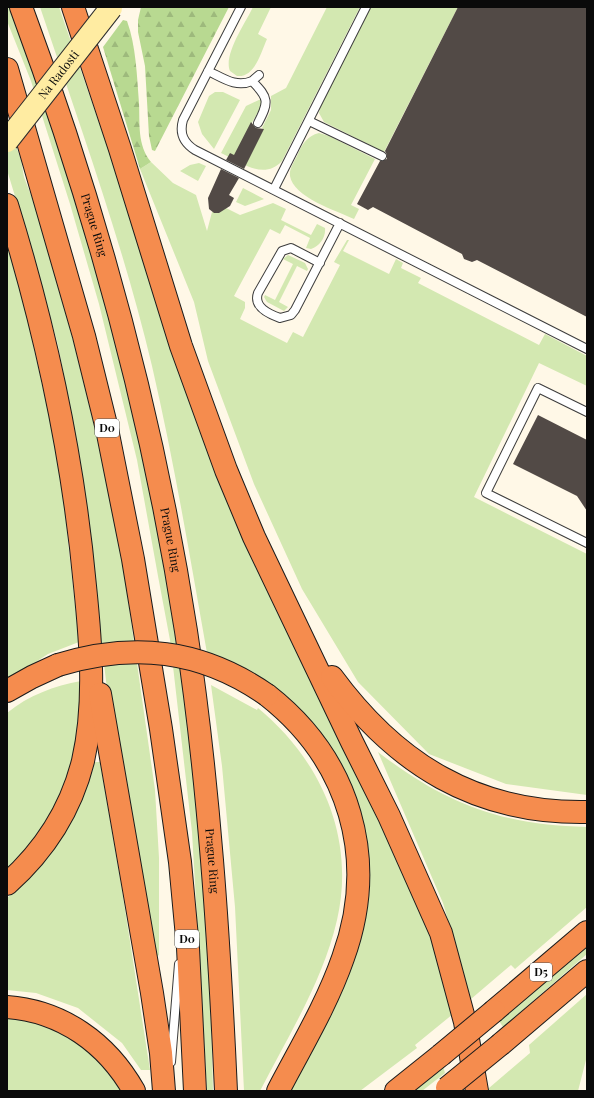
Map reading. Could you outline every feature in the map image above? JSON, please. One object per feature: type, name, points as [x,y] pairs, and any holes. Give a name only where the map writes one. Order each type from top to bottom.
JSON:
[{"type":"highway","name":"Prague Ring","points":[[21,7],[74,158],[110,278],[145,416],[171,545],[197,712],[208,808],[221,978],[226,1091]]},
{"type":"highway","points":[[69,7],[82,37]]},
{"type":"highway","points":[[72,7],[120,149],[177,332],[203,408],[237,497],[345,728],[390,816],[433,913],[454,976],[465,1022],[477,1091]]},
{"type":"highway","name":"D0","points":[[7,69],[67,271],[107,429],[128,531],[153,675],[170,788],[184,903],[195,1091]]},
{"type":"highway","points":[[7,205],[38,313],[60,408],[80,532],[88,620],[90,707],[89,726],[82,762],[73,791],[57,825],[29,863],[7,884]]},
{"type":"highway","points":[[279,588],[320,660],[344,693],[373,728],[404,754],[450,782],[489,798],[543,810],[587,812]]},
{"type":"highway","points":[[88,620],[112,769],[152,993],[161,1053],[164,1091]]},
{"type":"highway","points":[[7,691],[32,676],[58,665],[106,653],[158,653],[186,658],[223,670],[267,695],[302,728],[336,777],[346,803],[354,831],[358,865],[355,918],[344,957],[328,995],[278,1091]]},
{"type":"highway","name":"D5","points":[[396,1091],[494,1011],[587,932]]},
{"type":"highway","name":"D5","points":[[445,1090],[587,971]]},
{"type":"highway","points":[[7,1007],[41,1013],[79,1030],[110,1056],[134,1091]]},
{"type":"main road","name":"Na Radosti","points":[[7,141],[111,8]]},
{"type":"lane","points":[[240,7],[183,120],[181,127],[183,138],[195,150],[340,222],[587,349]]},
{"type":"lane","points":[[274,189],[366,7]]},
{"type":"lane","points":[[208,71],[235,84],[244,85],[259,75]]},
{"type":"lane","points":[[252,81],[265,94],[267,108],[258,123]]},
{"type":"lane","points":[[309,121],[382,156]]},
{"type":"lane","points":[[320,263],[291,248],[282,251],[258,292],[257,299],[259,305],[264,310],[280,318],[291,315],[320,263],[340,222]]},
{"type":"lane","points":[[587,412],[538,388],[486,493],[587,543]]},
{"type":"lane","points":[[168,1091],[184,903]]},
{"type":"green space","points":[[7,7],[9,7],[45,105],[78,206],[107,308],[132,412],[154,516],[173,621],[188,726],[199,830],[208,960],[213,1091],[207,1091],[192,832],[170,640],[137,460],[99,304],[70,204],[31,81],[7,21]]},
{"type":"green space","points":[[40,7],[59,7],[239,528],[263,581],[410,878],[436,955],[453,1014],[415,1045],[417,1048],[360,1091],[285,1091],[361,931],[358,817],[273,687],[240,666],[207,653],[167,437],[141,320],[100,185]]},
{"type":"green space","points":[[141,7],[229,7],[155,151],[152,150],[149,136],[145,66],[138,32],[138,20]]},
{"type":"green space","points":[[253,7],[271,7],[258,34],[267,39],[260,57],[253,69],[243,76],[237,76],[230,71],[230,56],[236,39]]},
{"type":"green space","points":[[327,7],[360,7],[282,161],[275,167],[260,170],[244,165],[221,153],[246,106],[261,99],[262,105],[241,142],[263,129],[262,128],[271,110],[271,96],[286,88]]},
{"type":"green space","points":[[371,7],[458,7],[384,152],[324,122],[319,113],[321,104]]},
{"type":"green space","points":[[123,20],[127,21],[134,51],[138,82],[141,141],[143,148],[151,162],[140,169],[103,47]]},
{"type":"green space","points":[[215,92],[223,92],[240,100],[214,149],[202,134],[198,122],[209,96]]},
{"type":"green space","points":[[7,121],[21,160],[24,177],[34,203],[73,340],[96,433],[123,565],[155,790],[159,858],[159,955],[154,958],[112,731],[79,454],[58,345],[37,268],[7,170]]},
{"type":"green space","points":[[319,133],[329,136],[375,159],[351,205],[359,209],[354,219],[307,197],[293,184],[290,171],[301,148],[308,138]]},
{"type":"green space","points":[[151,162],[173,183],[196,195],[207,231],[212,212],[219,213],[224,207],[240,215],[273,203],[286,209],[281,220],[311,235],[317,224],[325,228],[322,241],[311,249],[306,248],[310,238],[285,225],[280,234],[270,229],[234,296],[245,302],[245,308],[240,319],[287,343],[293,332],[303,337],[340,265],[334,262],[347,240],[349,240],[343,251],[389,274],[396,259],[403,263],[401,268],[421,278],[418,283],[539,345],[545,334],[587,356],[587,386],[539,363],[474,497],[587,554],[587,795],[506,784],[429,754],[358,682],[302,589],[254,484],[208,361],[194,302],[140,169]]},
{"type":"green space","points":[[199,163],[206,166],[198,181],[180,171],[190,165]]},
{"type":"green space","points":[[243,188],[264,199],[245,206],[236,202]]},
{"type":"green space","points":[[7,244],[19,283],[59,459],[79,642],[48,654],[7,681]]},
{"type":"green space","points":[[288,255],[305,263],[308,269],[307,271],[297,266],[279,302],[288,307],[284,311],[267,302],[264,297],[265,295],[275,300],[293,264],[283,259]]},
{"type":"green space","points":[[81,681],[77,738],[65,785],[56,806],[43,827],[27,849],[7,872],[7,713],[24,701],[42,692]]},
{"type":"green space","points":[[211,685],[257,710],[258,708],[280,729],[300,752],[316,776],[328,803],[337,831],[342,860],[342,889],[337,920],[331,943],[304,1008],[260,1091],[244,1091],[235,907],[222,766]]},
{"type":"green space","points":[[378,752],[427,785],[451,798],[476,808],[501,816],[528,822],[587,827],[587,907],[515,969],[511,965],[471,999],[443,903]]},
{"type":"green space","points":[[95,762],[100,762],[122,890],[150,1070],[141,1070],[122,1043],[78,1008],[36,993],[7,990],[7,898],[38,868],[62,837],[80,802]]},
{"type":"green space","points":[[587,945],[587,954],[503,1027],[499,1021]]},
{"type":"green space","points":[[587,994],[587,1056],[578,1091],[489,1091],[489,1088],[530,1053],[529,1045]]},
{"type":"green space","points":[[7,1014],[16,1014],[86,1043],[126,1091],[7,1091]]},
{"type":"green space","points":[[443,1066],[445,1073],[422,1091],[411,1091]]},
{"type":"building","points":[[458,7],[587,7],[587,317],[477,260],[472,262],[464,259],[462,254],[373,207],[368,210],[357,204],[380,161],[387,159],[385,151]]},
{"type":"building","points":[[251,122],[256,128],[264,129],[244,169],[226,160],[230,153],[234,155]]},
{"type":"building","points":[[221,169],[239,178],[229,195],[234,198],[230,206],[219,213],[214,213],[209,209],[208,198]]},
{"type":"building","points":[[538,415],[587,440],[587,511],[577,496],[513,464]]}]
